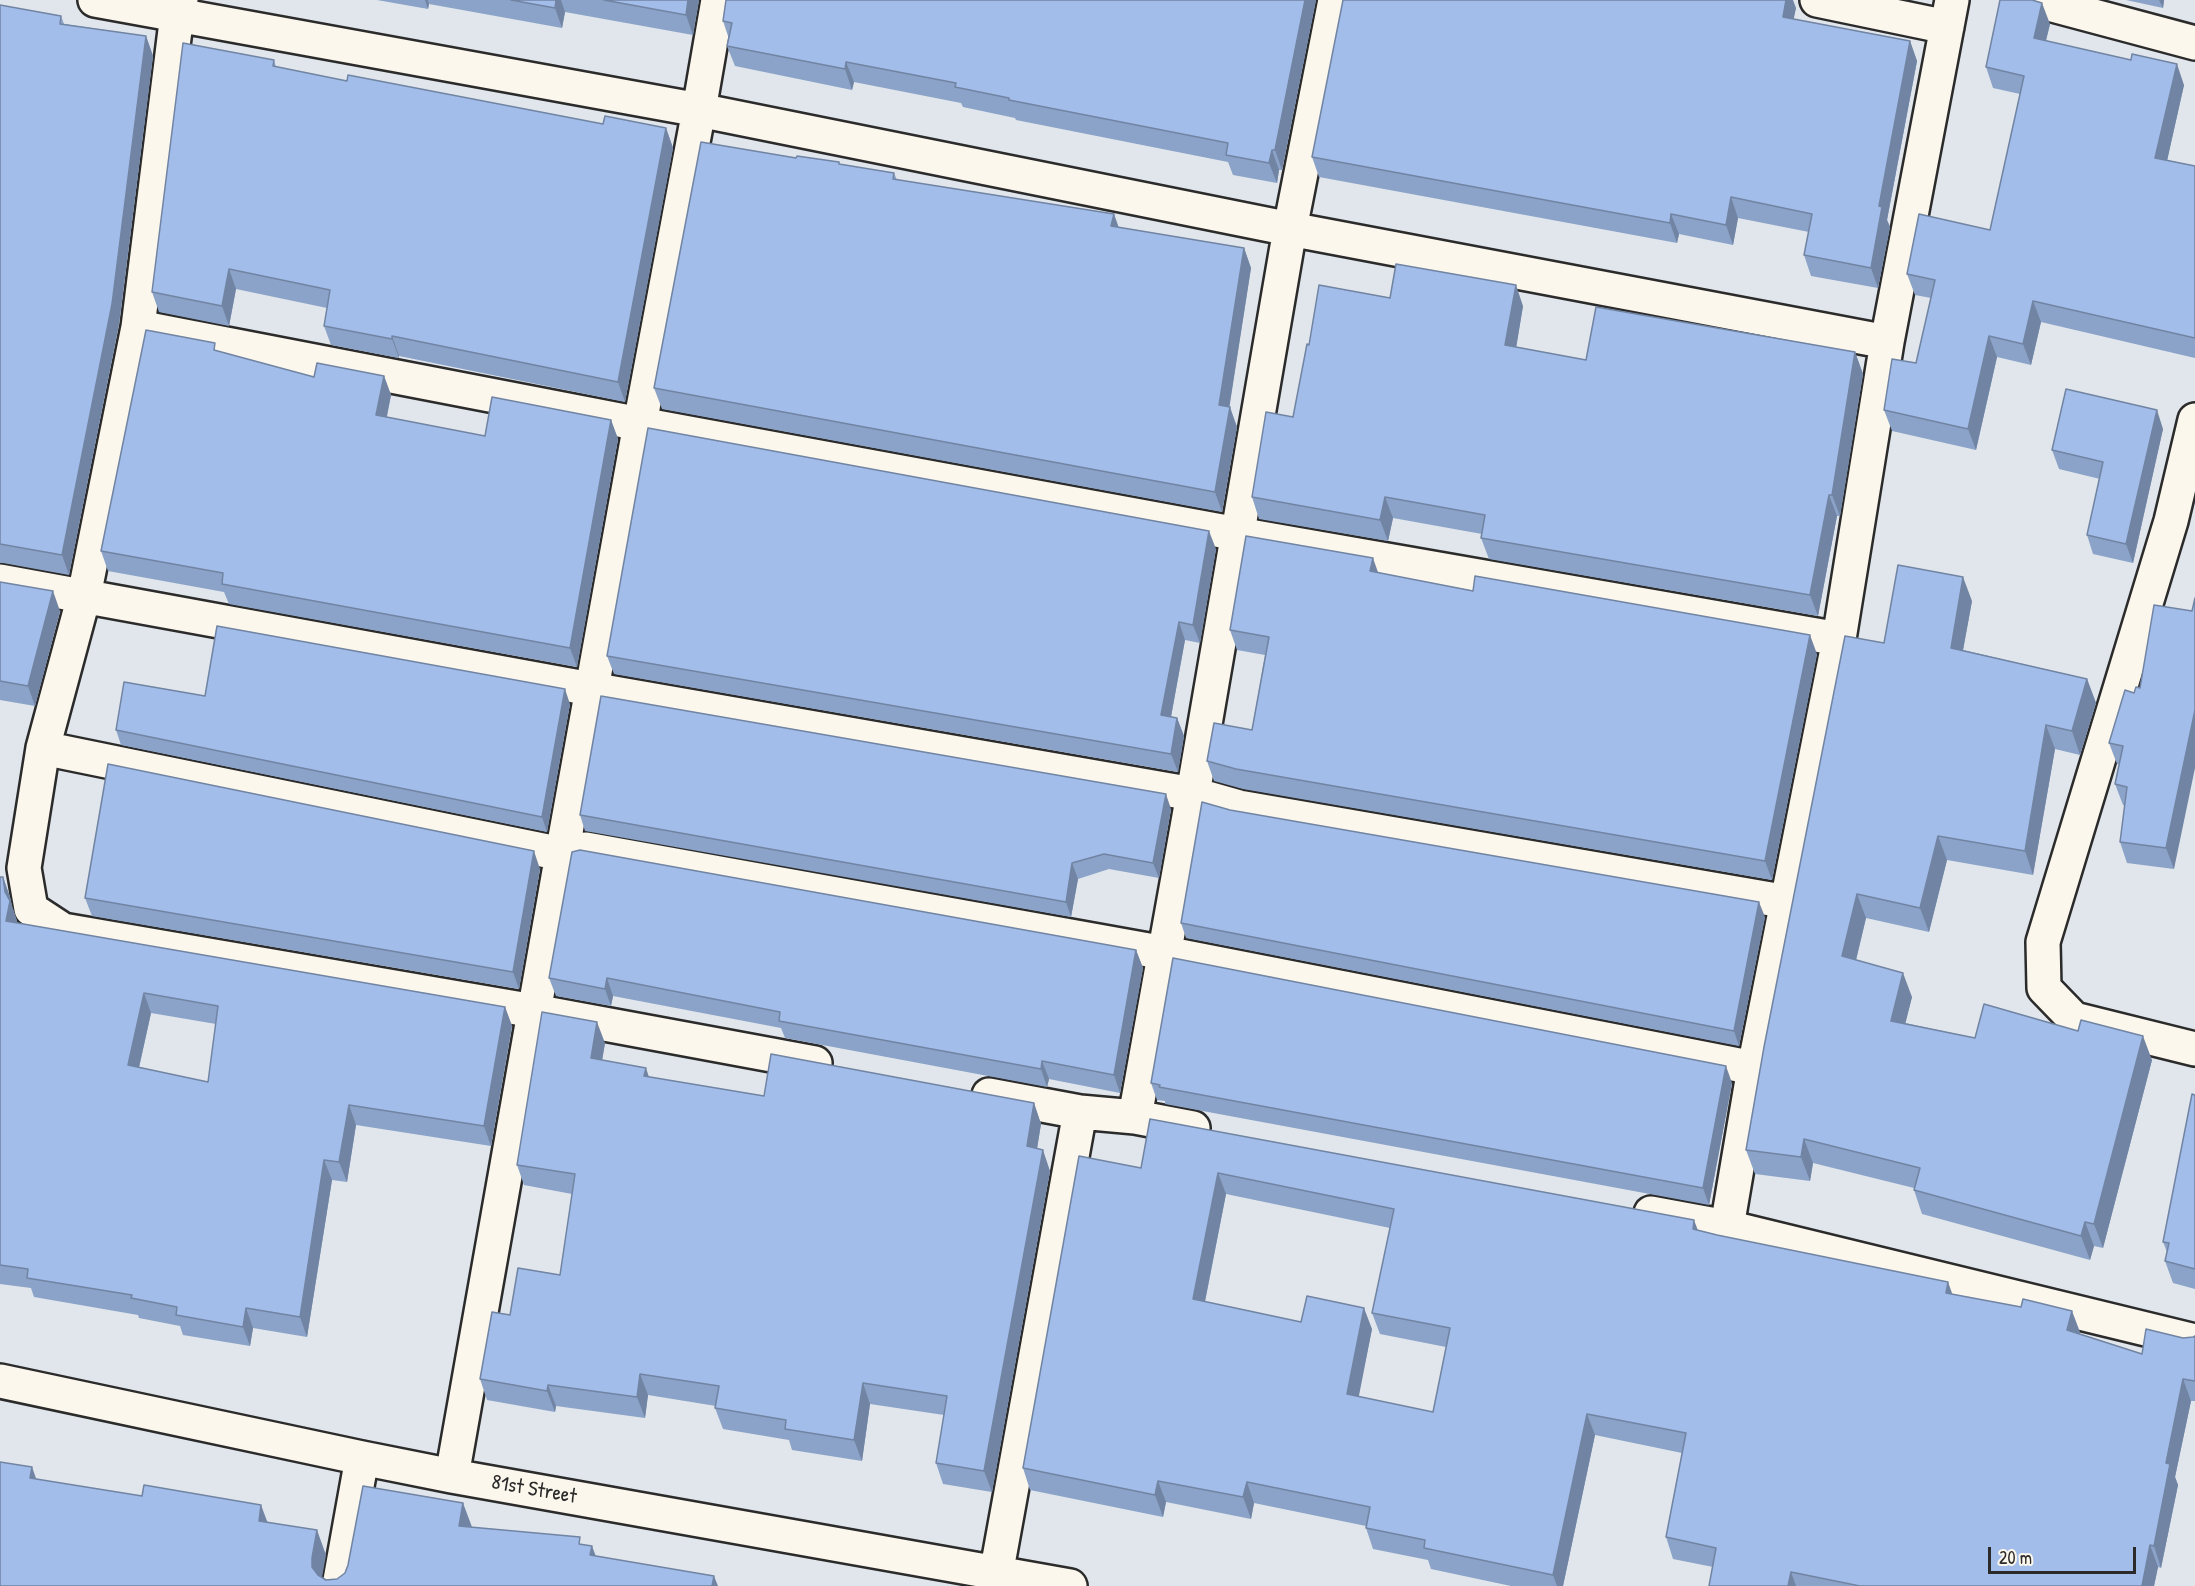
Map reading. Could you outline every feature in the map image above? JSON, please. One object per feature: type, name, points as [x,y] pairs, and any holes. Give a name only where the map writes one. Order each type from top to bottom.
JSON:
[{"type":"street","points":[[95,0],[179,7],[1290,229],[1887,342]]},
{"type":"street","points":[[452,1476],[591,689],[718,0]]},
{"type":"street","points":[[1136,1117],[1290,229],[1335,0]]},
{"type":"street","points":[[1727,1227],[1754,1068],[1839,639],[1887,342],[1950,13],[1818,0]]},
{"type":"street","points":[[2034,0],[2195,43]]},
{"type":"street","points":[[179,7],[138,327],[84,596],[43,748],[24,868],[31,909],[63,930],[534,1011],[848,1069]]},
{"type":"street","points":[[138,327],[639,424],[1238,534],[1839,639]]},
{"type":"street","points":[[2195,420],[2171,521],[2043,942],[2044,988],[2074,1019],[2195,1049]]},
{"type":"street","points":[[0,581],[591,689],[1193,794],[1239,807],[1788,902]]},
{"type":"street","points":[[43,748],[562,854],[586,849],[1165,952],[1754,1068]]},
{"type":"street","points":[[964,1091],[1080,1112],[1136,1117],[1217,1132]]},
{"type":"street","points":[[995,1580],[1080,1112]]},
{"type":"street","points":[[1622,1208],[1727,1227],[2195,1341]]},
{"type":"street","name":"81st Street","points":[[0,1381],[452,1476],[995,1580],[1070,1586]]},
{"type":"street","points":[[339,1586],[362,1458]]},
{"type":"building","points":[[511,0],[556,0],[555,8]]},
{"type":"building","points":[[604,0],[688,0],[686,15]]},
{"type":"building","points":[[726,0],[1305,0],[1275,150],[1272,150],[1269,163],[1226,155],[1228,143],[1009,100],[1009,98],[955,87],[956,83],[846,62],[845,69],[727,46],[732,23],[723,21]]},
{"type":"building","points":[[1343,0],[1786,0],[1783,17],[1910,41],[1879,206],[1882,207],[1871,268],[1804,255],[1812,214],[1731,197],[1726,225],[1671,214],[1670,223],[1312,157]]},
{"type":"building","points":[[2000,0],[2032,0],[2042,3],[2034,38],[2131,60],[2132,54],[2177,64],[2155,158],[2195,166],[2195,338],[2033,301],[2023,344],[1989,336],[1968,429],[1884,410],[1892,359],[1916,363],[1935,280],[1907,274],[1919,214],[1990,230],[2024,76],[1986,67]]},
{"type":"building","points":[[0,5],[61,16],[60,24],[146,36],[112,304],[62,555],[0,544]]},
{"type":"building","points":[[183,43],[274,60],[273,66],[347,81],[348,75],[603,124],[605,116],[666,128],[618,382],[392,336],[392,339],[324,326],[330,290],[229,269],[222,306],[152,292]]},
{"type":"building","points":[[701,142],[796,158],[797,156],[839,162],[839,164],[894,173],[893,179],[1114,214],[1111,226],[1244,248],[1219,405],[1230,407],[1215,492],[654,388]]},
{"type":"building","points":[[1396,264],[1516,285],[1505,345],[1586,360],[1596,307],[1855,352],[1832,495],[1829,495],[1810,595],[1481,538],[1485,515],[1385,497],[1380,520],[1252,497],[1266,412],[1293,417],[1319,285],[1390,298]]},
{"type":"building","points":[[146,330],[215,343],[214,350],[314,377],[317,363],[384,376],[376,415],[485,436],[492,397],[611,420],[570,648],[222,584],[223,573],[101,551]]},
{"type":"building","points":[[2066,389],[2157,410],[2126,544],[2087,535],[2103,462],[2052,450]]},
{"type":"building","points":[[648,428],[1209,531],[1193,625],[1179,622],[1161,715],[1177,718],[1171,754],[607,656]]},
{"type":"building","points":[[1246,536],[1373,558],[1370,571],[1473,591],[1475,576],[1810,635],[1765,861],[1236,769],[1207,761],[1214,723],[1252,730],[1269,637],[1230,630]]},
{"type":"building","points":[[1898,565],[1963,577],[1951,648],[2087,679],[2072,731],[2046,725],[2025,851],[1938,836],[1920,908],[1857,894],[1842,956],[1903,973],[1891,1021],[1975,1038],[1984,1004],[2078,1031],[2081,1020],[2143,1036],[2094,1224],[2085,1222],[2081,1236],[1914,1190],[1920,1168],[1804,1139],[1801,1157],[1746,1150],[1764,1047],[1845,636],[1884,643]]},
{"type":"building","points":[[0,582],[53,591],[28,686],[0,681]]},
{"type":"building","points":[[2195,598],[2195,710],[2166,848],[2120,842],[2127,787],[2115,784],[2123,746],[2109,743],[2125,690],[2134,693],[2136,687],[2140,688],[2154,605],[2192,611]]},
{"type":"building","points":[[217,626],[565,689],[542,817],[116,730],[124,682],[205,696]]},
{"type":"building","points":[[601,696],[1166,794],[1153,863],[1104,854],[1072,863],[1066,902],[580,815]]},
{"type":"building","points":[[108,764],[534,851],[513,972],[85,898]]},
{"type":"building","points":[[1202,802],[1230,810],[1759,902],[1734,1031],[1181,923]]},
{"type":"building","points":[[580,850],[1136,950],[1114,1075],[1042,1061],[1041,1069],[779,1021],[780,1012],[607,978],[605,989],[549,978],[572,852]]},
{"type":"building","points":[[0,877],[3,877],[5,892],[10,901],[6,921],[505,1007],[484,1126],[349,1105],[339,1162],[324,1160],[300,1317],[246,1308],[243,1327],[176,1315],[177,1307],[131,1298],[132,1295],[27,1278],[28,1269],[0,1265]],"holes":[[[144,993],[218,1006],[208,1082],[128,1065]]]},
{"type":"building","points":[[1173,958],[1726,1066],[1703,1188],[1159,1087],[1160,1085],[1151,1083]]},
{"type":"building","points":[[542,1012],[597,1022],[591,1058],[646,1068],[644,1076],[764,1096],[771,1054],[1034,1103],[1027,1146],[1043,1150],[984,1471],[936,1463],[947,1396],[863,1383],[854,1440],[785,1429],[786,1420],[715,1408],[719,1386],[640,1374],[637,1397],[548,1385],[547,1391],[480,1379],[492,1312],[510,1315],[518,1268],[560,1275],[575,1174],[517,1165]]},
{"type":"building","points":[[2192,1094],[2195,1095],[2195,1269],[2165,1261],[2169,1243],[2163,1242]]},
{"type":"building","points":[[1150,1119],[1694,1220],[1693,1229],[1717,1235],[1948,1282],[1946,1293],[2021,1307],[2023,1299],[2072,1311],[2067,1330],[2142,1354],[2146,1329],[2183,1338],[2195,1336],[2195,1381],[2183,1379],[2166,1463],[2170,1464],[2154,1546],[2150,1545],[2142,1586],[1860,1586],[1791,1572],[1788,1586],[1709,1586],[1716,1548],[1666,1537],[1686,1433],[1587,1414],[1553,1575],[1424,1548],[1425,1540],[1366,1528],[1370,1507],[1247,1482],[1243,1497],[1158,1481],[1155,1495],[1023,1468],[1079,1156],[1141,1168]],"holes":[[[1218,1173],[1394,1209],[1372,1313],[1450,1328],[1433,1412],[1347,1394],[1364,1308],[1307,1296],[1301,1322],[1193,1299]]]},
{"type":"building","points":[[0,1462],[32,1467],[30,1478],[142,1496],[144,1485],[261,1505],[259,1521],[317,1530],[312,1567],[326,1580],[337,1579],[345,1573],[363,1486],[463,1503],[459,1526],[580,1537],[579,1544],[592,1546],[590,1555],[714,1576],[712,1586],[0,1586]]}]
